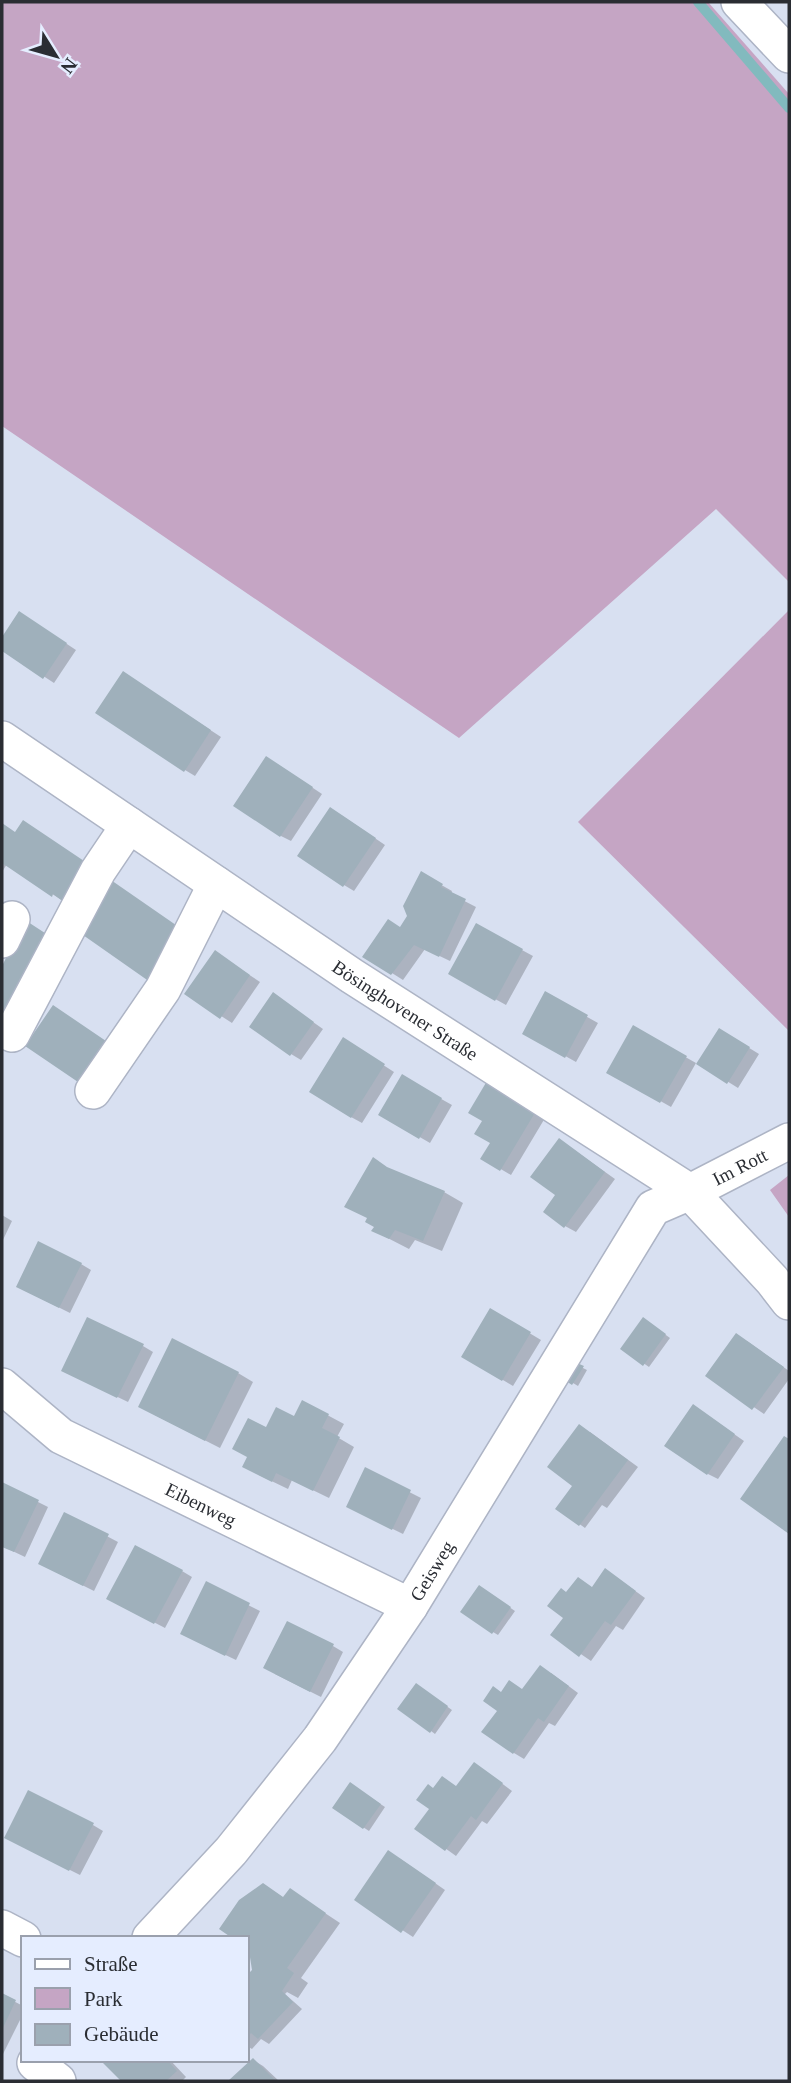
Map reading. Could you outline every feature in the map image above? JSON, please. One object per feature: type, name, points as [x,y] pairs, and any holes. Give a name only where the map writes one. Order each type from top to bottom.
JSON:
[{"type":"street","points":[[739,2],[789,55]]},
{"type":"street","name":"Bösinghovener Straße","points":[[2,739],[352,976],[690,1192],[789,1302]]},
{"type":"street","points":[[12,1034],[99,871],[129,825]]},
{"type":"street","points":[[93,1091],[163,989],[216,884]]},
{"type":"street","name":"Im Rott","points":[[690,1192],[789,1141]]},
{"type":"street","name":"Geisweg","points":[[152,1936],[230,1851],[320,1739],[410,1605],[653,1208],[690,1192]]},
{"type":"street","name":"Eibenweg","points":[[2,1386],[61,1436],[410,1605]]},
{"type":"street","points":[[2,1928],[21,1938]]},
{"type":"green space","points":[[2,2],[708,2],[789,94],[789,582],[716,509],[459,738],[2,426]]},
{"type":"green space","points":[[789,610],[789,1031],[578,822]]},
{"type":"green space","points":[[789,1175],[789,1217],[770,1190]]},
{"type":"building","points":[[19,611],[67,643],[43,679],[2,651],[2,637]]},
{"type":"building","points":[[123,671],[211,730],[184,772],[95,713]]},
{"type":"building","points":[[266,756],[313,787],[280,837],[233,806]]},
{"type":"building","points":[[330,807],[376,838],[343,887],[297,856]]},
{"type":"building","points":[[23,820],[90,865],[68,905],[2,863],[2,823],[15,832]]},
{"type":"building","points":[[421,871],[443,884],[441,887],[466,899],[439,957],[414,945],[391,975],[362,957],[388,919],[400,927],[407,916],[403,906]]},
{"type":"building","points":[[108,878],[186,932],[150,982],[73,928]]},
{"type":"building","points":[[25,920],[51,937],[2,1030],[2,966]]},
{"type":"building","points":[[476,923],[523,949],[495,1001],[448,974]]},
{"type":"building","points":[[215,950],[250,975],[220,1019],[184,994]]},
{"type":"building","points":[[545,991],[588,1015],[565,1058],[522,1034]]},
{"type":"building","points":[[273,992],[314,1022],[290,1056],[249,1027]]},
{"type":"building","points":[[53,1005],[106,1041],[78,1082],[25,1046]]},
{"type":"building","points":[[633,1025],[687,1056],[660,1103],[606,1073]]},
{"type":"building","points":[[719,1028],[750,1047],[727,1084],[696,1064]]},
{"type":"building","points":[[343,1037],[385,1064],[351,1118],[309,1092]]},
{"type":"building","points":[[402,1074],[442,1098],[419,1139],[378,1115]]},
{"type":"building","points":[[487,1081],[536,1111],[500,1171],[480,1159],[490,1143],[474,1134],[482,1121],[468,1113]]},
{"type":"building","points":[[559,1138],[605,1172],[564,1228],[543,1212],[555,1195],[530,1177]]},
{"type":"building","points":[[373,1157],[387,1167],[445,1191],[423,1241],[395,1230],[389,1239],[371,1231],[374,1227],[365,1222],[367,1218],[344,1207]]},
{"type":"building","points":[[38,1241],[82,1263],[59,1308],[16,1287]]},
{"type":"building","points":[[490,1308],[531,1332],[502,1381],[461,1357]]},
{"type":"building","points":[[87,1317],[144,1344],[117,1398],[61,1371]]},
{"type":"building","points":[[643,1317],[666,1334],[643,1366],[620,1349]]},
{"type":"building","points":[[736,1333],[784,1367],[752,1410],[705,1376]]},
{"type":"building","points":[[172,1338],[239,1372],[205,1441],[138,1407]]},
{"type":"building","points":[[577,1363],[584,1366],[572,1385],[566,1381]]},
{"type":"building","points":[[302,1400],[329,1414],[322,1428],[340,1437],[313,1491],[276,1473],[272,1482],[242,1467],[247,1457],[232,1449],[248,1418],[266,1427],[276,1407],[294,1416]]},
{"type":"building","points":[[693,1404],[735,1434],[707,1475],[664,1446]]},
{"type":"building","points":[[579,1424],[628,1460],[579,1526],[555,1509],[572,1486],[547,1467]]},
{"type":"building","points":[[784,1436],[789,1439],[789,1534],[740,1499]]},
{"type":"building","points":[[365,1467],[411,1490],[392,1530],[346,1507]]},
{"type":"building","points":[[2,1482],[39,1500],[14,1552],[2,1547]]},
{"type":"building","points":[[64,1512],[109,1534],[83,1586],[38,1564]]},
{"type":"building","points":[[135,1545],[183,1570],[154,1624],[106,1599]]},
{"type":"building","points":[[605,1568],[636,1591],[611,1625],[605,1621],[579,1657],[550,1635],[563,1618],[547,1606],[561,1588],[566,1592],[578,1577],[592,1587]]},
{"type":"building","points":[[206,1581],[250,1603],[225,1656],[180,1634]]},
{"type":"building","points":[[479,1585],[511,1607],[492,1634],[460,1612]]},
{"type":"building","points":[[287,1621],[334,1644],[310,1692],[263,1668]]},
{"type":"building","points":[[540,1665],[569,1686],[544,1722],[538,1718],[513,1754],[481,1732],[497,1711],[483,1701],[493,1686],[501,1692],[509,1680],[522,1689]]},
{"type":"building","points":[[416,1683],[448,1706],[430,1733],[397,1709]]},
{"type":"building","points":[[474,1762],[503,1783],[476,1820],[471,1816],[445,1851],[414,1829],[429,1809],[416,1800],[428,1784],[433,1788],[442,1776],[456,1786]]},
{"type":"building","points":[[350,1782],[381,1804],[363,1829],[332,1808]]},
{"type":"building","points":[[28,1790],[94,1823],[69,1871],[4,1838]]},
{"type":"building","points":[[388,1850],[436,1883],[401,1933],[354,1900]]},
{"type":"building","points":[[263,1883],[283,1897],[290,1888],[326,1913],[287,1968],[294,1973],[282,1991],[293,2002],[258,2039],[251,2033],[248,2037],[248,1974],[252,1970],[248,1936],[229,1936],[219,1929],[239,1900]]},
{"type":"building","points":[[2,1993],[16,2000],[2,2030]]},
{"type":"building","points":[[253,2058],[276,2081],[228,2081]]},
{"type":"building","points":[[102,2062],[169,2062],[177,2071],[166,2081],[121,2081]]},
{"type":"waterway","points":[[698,2],[789,108]]}]
